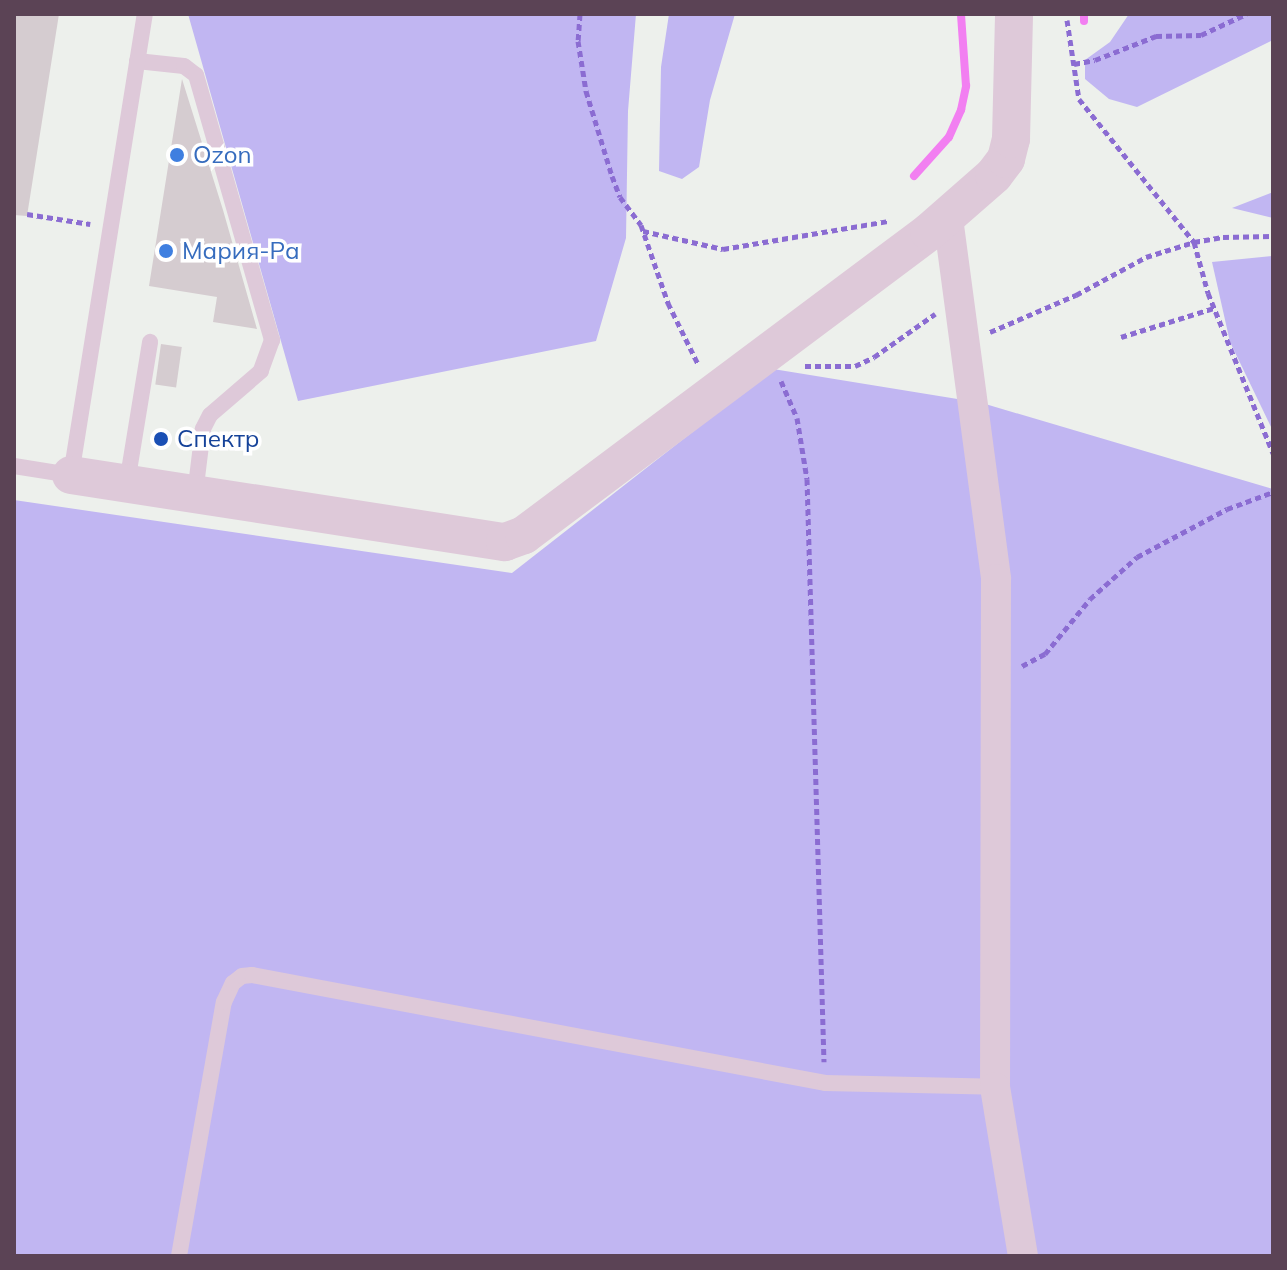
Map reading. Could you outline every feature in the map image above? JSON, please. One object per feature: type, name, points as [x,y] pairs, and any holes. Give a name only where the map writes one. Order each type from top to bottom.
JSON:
[{"type":"street","points":[[71,475],[505,542],[543,524],[948,218],[994,175],[1006,159],[1011,139],[1014,14]]},
{"type":"street","points":[[948,218],[967,341],[996,579],[995,1087],[1023,1256]]},
{"type":"lane","points":[[14,466],[71,475],[145,14]]},
{"type":"lane","points":[[137,61],[184,66],[196,75],[272,340],[261,371],[210,415],[203,429],[195,494]]},
{"type":"lane","points":[[127,483],[150,342]]},
{"type":"lane","points":[[179,1256],[224,1002],[233,983],[242,976],[268,978],[825,1083],[995,1087]]},
{"type":"path","points":[[580,14],[578,41],[586,91],[620,197],[635,213],[668,303],[701,369]]},
{"type":"path","points":[[1074,64],[1095,60],[1156,36],[1201,35],[1246,14]]},
{"type":"path","points":[[1067,20],[1079,99],[1194,242],[1214,308],[1273,453]]},
{"type":"path","points":[[27,214],[111,228]]},
{"type":"path","points":[[643,231],[723,249],[866,222],[899,220],[878,233]]},
{"type":"path","points":[[967,341],[1076,295],[1146,257],[1194,242],[1223,237],[1273,236]]},
{"type":"path","points":[[767,355],[810,367],[855,366],[960,300]]},
{"type":"path","points":[[1121,337],[1214,308]]},
{"type":"path","points":[[767,355],[797,418],[807,479],[825,1083]]},
{"type":"path","points":[[997,672],[1027,665],[1045,654],[1090,599],[1137,557],[1227,509],[1273,492]]},
{"type":"shaded area","points":[[188,14],[636,14],[628,111],[626,238],[596,341],[298,401]]},
{"type":"shaded area","points":[[669,14],[735,14],[710,100],[699,167],[682,179],[659,171],[661,67]]},
{"type":"shaded area","points":[[1129,14],[1273,14],[1273,40],[1137,107],[1109,99],[1085,79],[1085,60],[1110,42]]},
{"type":"shaded area","points":[[1273,192],[1273,218],[1232,208]]},
{"type":"shaded area","points":[[1273,256],[1273,431],[1230,342],[1212,262]]},
{"type":"shaded area","points":[[773,369],[982,403],[1273,489],[1273,1256],[14,1256],[14,500],[512,573]]},
{"type":"building","points":[[14,14],[59,14],[27,216],[14,215]]},
{"type":"building","points":[[182,79],[257,329],[213,322],[217,297],[149,286]]},
{"type":"building","points":[[161,344],[182,347],[176,388],[155,385]]},
{"type":"waterway","points":[[914,176],[949,137],[961,110],[966,86],[961,14]]},
{"type":"waterway","points":[[1084,14],[1084,21]]},
{"type":"place","name":"Ozon","points":[[177,155]]},
{"type":"place","name":"Мария-Ра","points":[[166,251]]},
{"type":"place","name":"Спектр","points":[[161,439]]}]
